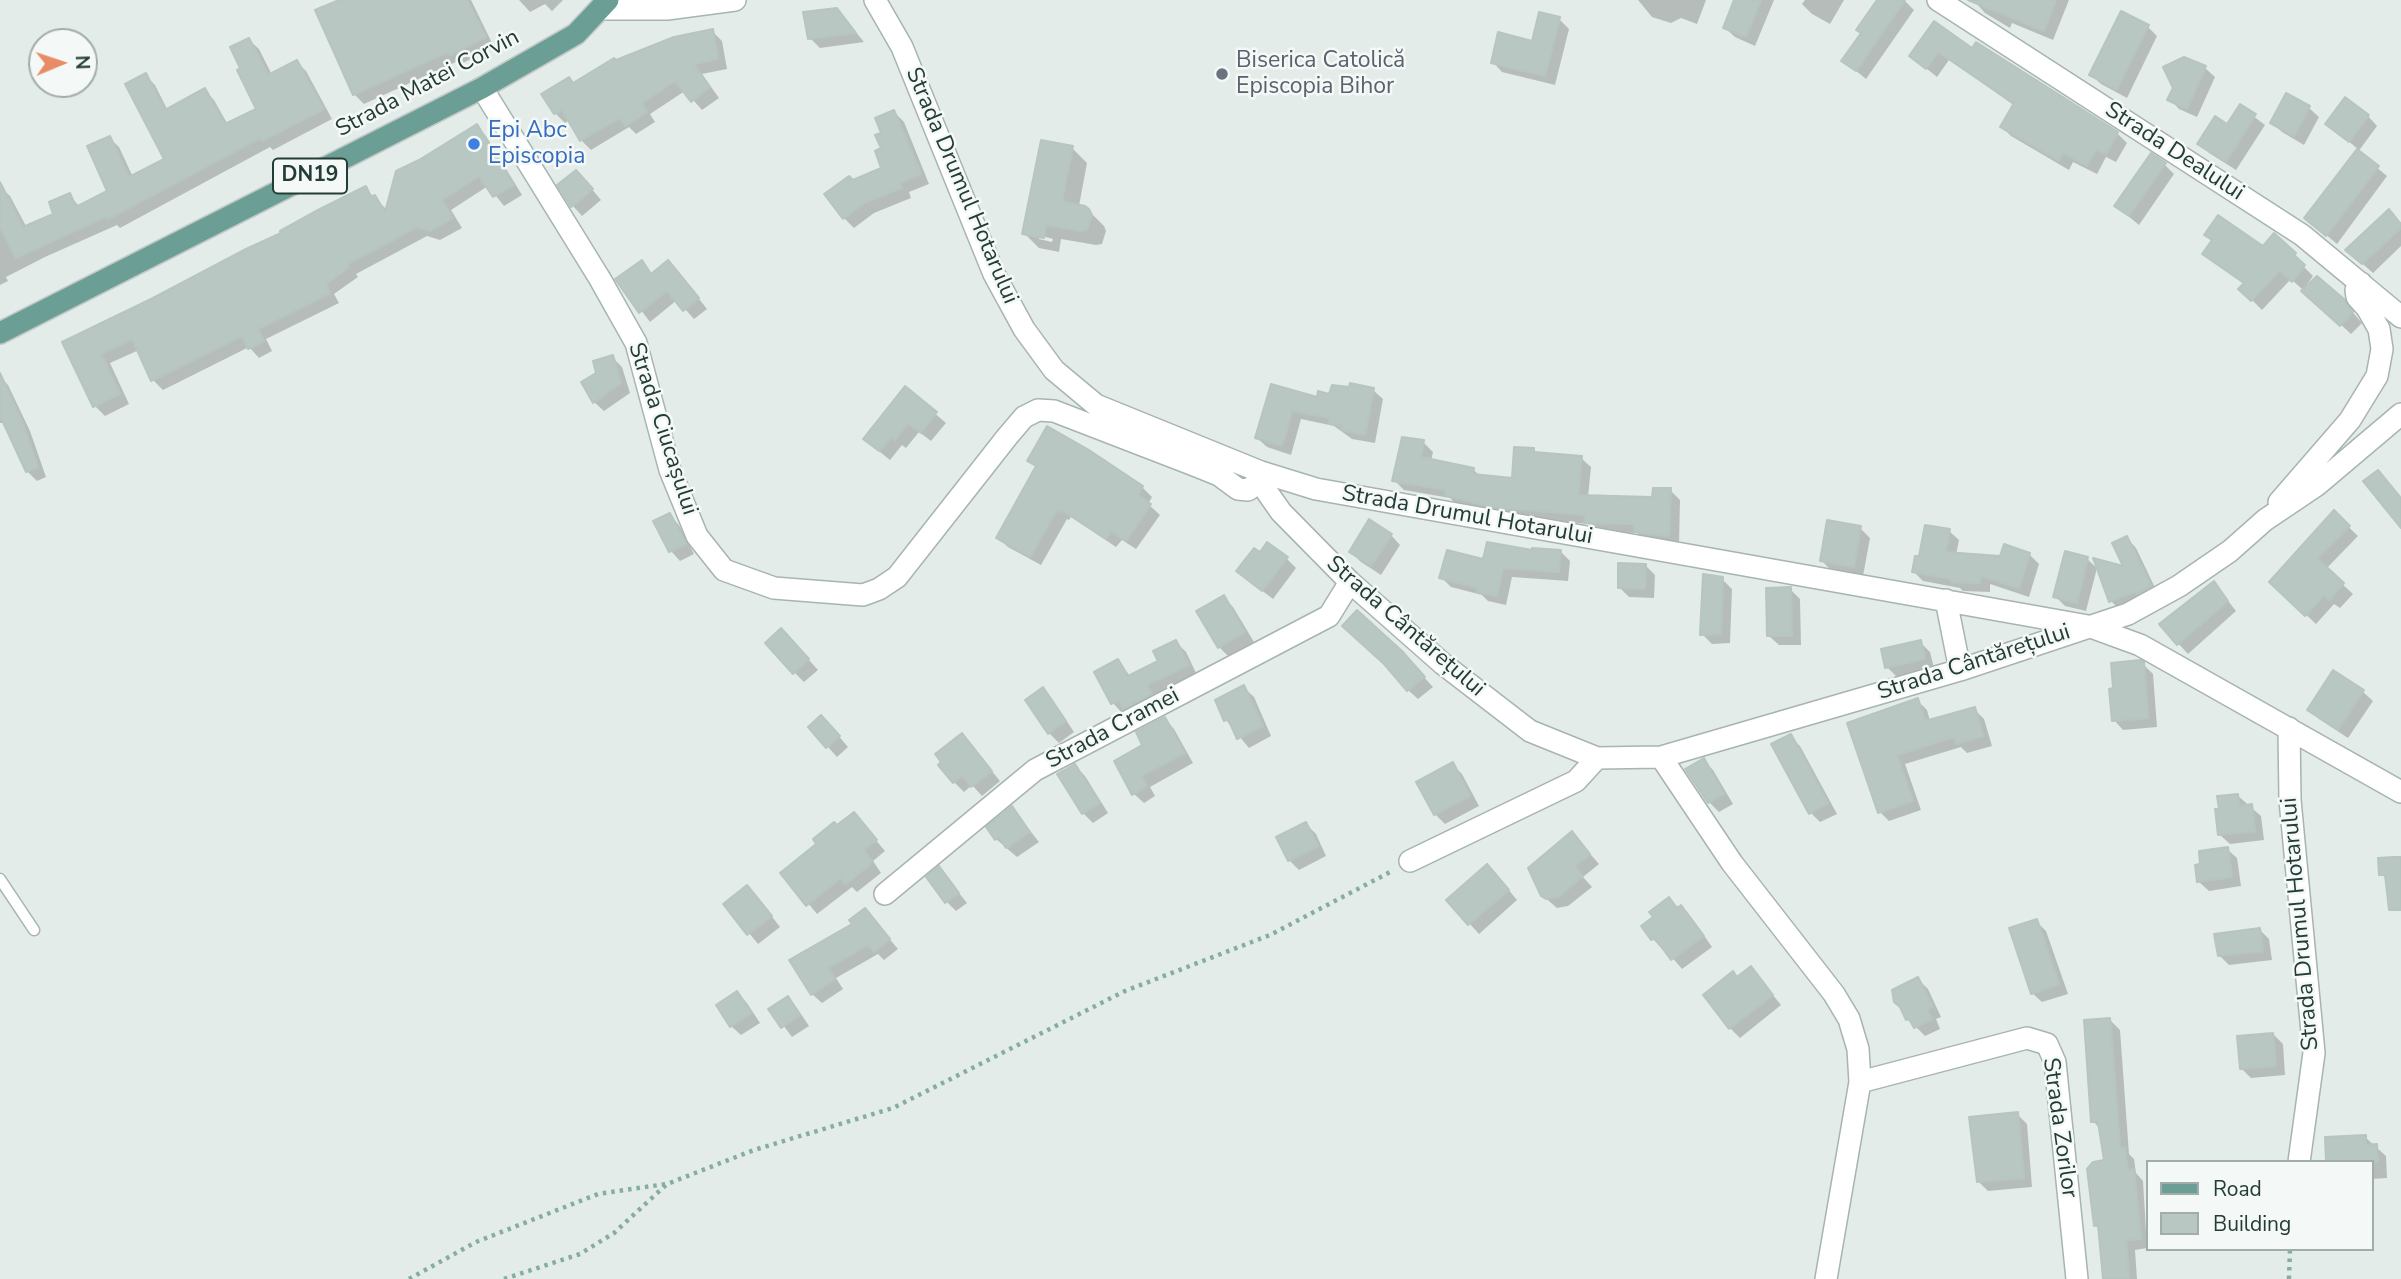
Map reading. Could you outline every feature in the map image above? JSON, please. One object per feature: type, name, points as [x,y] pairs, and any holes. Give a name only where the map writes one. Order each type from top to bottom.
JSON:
[{"type":"main road","name":"Strada Matei Corvin","points":[[0,333],[482,89],[576,34],[605,4]]},
{"type":"street","points":[[605,4],[667,9],[735,0]]},
{"type":"street","name":"Strada Drumul Hotarului","points":[[875,0],[902,47],[994,274],[1024,329],[1054,370],[1096,405],[1261,472],[1316,489],[2088,626],[2140,645],[2401,792]]},
{"type":"street","name":"Strada Dealului","points":[[1938,0],[2302,235],[2401,317]]},
{"type":"street","name":"Strada Ciucașului","points":[[482,89],[600,279],[636,344],[670,470],[697,536],[724,570],[774,588],[863,595],[879,589],[897,577],[1024,417],[1038,410],[1054,411],[1194,465],[1219,475],[1238,489],[1248,490],[1256,484],[1261,472]]},
{"type":"street","name":"Strada Cântărețului","points":[[2265,520],[2350,419],[2377,376],[2382,349],[2379,329],[2357,297],[2356,289],[2361,283]]},
{"type":"street","name":"Strada Cântărețului","points":[[1261,472],[1267,492],[1280,512],[1350,582],[1443,664],[1530,732],[1597,758],[1661,757],[1960,670],[2128,614],[2179,586],[2230,551],[2265,520],[2317,485],[2401,414]]},
{"type":"street","name":"Strada Cramei","points":[[885,894],[1035,770],[1329,616],[1350,582]]},
{"type":"street","points":[[1946,600],[1960,670]]},
{"type":"street","name":"Strada Drumul Hotarului","points":[[2289,728],[2290,800],[2314,1053],[2299,1160]]},
{"type":"street","points":[[1661,757],[1732,863],[1834,994],[1849,1019],[1858,1049],[1860,1082],[1826,1279]]},
{"type":"street","points":[[1410,861],[1576,781],[1597,758]]},
{"type":"street","name":"Strada Zorilor","points":[[1860,1082],[2027,1038],[2047,1044],[2055,1062],[2077,1279]]},
{"type":"lane","points":[[0,879],[34,930]]},
{"type":"path","points":[[409,1279],[476,1242],[598,1194],[667,1184],[754,1150],[893,1108],[1125,991],[1270,936],[1410,861]]},
{"type":"path","points":[[504,1279],[580,1254],[614,1233],[667,1184]]},
{"type":"path","points":[[2289,1279],[2290,1251]]},
{"type":"building","points":[[339,0],[467,0],[486,37],[450,55],[448,52],[353,95],[315,10]]},
{"type":"building","points":[[1734,0],[1761,0],[1746,37],[1723,28]]},
{"type":"building","points":[[1877,0],[1905,0],[1856,71],[1841,61],[1861,33],[1856,30]]},
{"type":"building","points":[[1968,0],[2056,0],[2044,31]]},
{"type":"building","points":[[837,8],[856,33],[808,39],[803,12]]},
{"type":"building","points":[[2121,11],[2149,25],[2117,89],[2089,75]]},
{"type":"building","points":[[1539,12],[1560,17],[1545,76],[1491,63],[1498,32],[1532,41]]},
{"type":"building","points":[[1934,21],[1972,48],[1976,42],[2118,132],[2106,154],[2096,149],[2087,166],[2063,153],[2059,161],[2000,127],[2014,103],[1938,52],[1926,69],[1909,56]]},
{"type":"building","points":[[713,29],[718,59],[694,64],[710,87],[691,102],[675,81],[642,103],[647,112],[625,126],[620,118],[580,141],[562,110],[554,114],[541,94],[569,77],[573,83],[614,58],[616,60],[674,37]]},
{"type":"building","points":[[249,38],[268,75],[297,60],[324,109],[262,141],[260,138],[108,219],[107,216],[16,258],[0,227],[0,182],[23,227],[53,214],[49,202],[70,193],[76,207],[107,191],[87,146],[110,136],[129,177],[164,159],[125,84],[146,73],[165,110],[205,88],[225,124],[256,109],[237,70],[240,68],[230,47]]},
{"type":"building","points":[[2184,57],[2206,66],[2187,109],[2167,100],[2173,88],[2163,67]]},
{"type":"building","points":[[2286,93],[2310,106],[2294,136],[2270,123]]},
{"type":"building","points":[[2345,97],[2369,115],[2349,142],[2325,124]]},
{"type":"building","points":[[2240,104],[2256,114],[2226,162],[2197,144],[2215,116],[2227,124]]},
{"type":"building","points":[[894,110],[921,174],[900,183],[902,188],[864,203],[843,219],[824,194],[849,176],[853,180],[881,168],[875,151],[881,148],[875,135],[881,133],[875,118]]},
{"type":"building","points":[[477,124],[514,185],[493,197],[479,176],[442,200],[453,218],[430,231],[417,227],[348,264],[349,267],[326,284],[330,293],[258,329],[264,341],[248,349],[242,336],[151,381],[132,339],[101,354],[120,394],[93,407],[62,342],[281,233],[280,231],[366,186],[371,197],[375,195],[385,212],[396,171]]},
{"type":"building","points":[[1041,140],[1073,146],[1062,201],[1089,209],[1092,215],[1087,229],[1081,231],[1046,225],[1044,238],[1022,234]]},
{"type":"building","points":[[2357,149],[2379,166],[2326,236],[2304,218]]},
{"type":"building","points":[[2151,153],[2166,163],[2129,216],[2114,206]]},
{"type":"building","points":[[576,170],[593,189],[571,207],[557,185]]},
{"type":"building","points":[[2389,209],[2401,224],[2401,228],[2362,264],[2345,250]]},
{"type":"building","points":[[2218,215],[2263,246],[2274,233],[2305,265],[2292,282],[2280,270],[2251,301],[2238,289],[2244,283],[2202,254],[2212,240],[2204,235]]},
{"type":"building","points":[[642,260],[651,274],[668,260],[699,298],[683,311],[667,291],[639,313],[615,279]]},
{"type":"building","points":[[2317,276],[2344,299],[2353,312],[2340,326],[2301,291]]},
{"type":"building","points":[[613,355],[621,383],[593,403],[581,382],[596,373],[593,361]]},
{"type":"building","points":[[0,373],[21,419],[38,467],[26,472],[0,416]]},
{"type":"building","points":[[1350,383],[1374,388],[1365,435],[1341,430],[1342,426],[1329,423],[1330,418],[1292,411],[1282,446],[1255,438],[1271,384],[1317,397],[1318,391],[1329,394],[1332,385],[1349,387]]},
{"type":"building","points":[[905,386],[937,412],[921,433],[908,423],[895,440],[891,437],[879,451],[863,439]]},
{"type":"building","points":[[1047,426],[1143,486],[1138,495],[1151,504],[1126,541],[1111,531],[1106,539],[1060,509],[1030,557],[996,538],[1036,466],[1027,461]]},
{"type":"building","points":[[1402,437],[1424,440],[1421,457],[1474,468],[1473,474],[1512,478],[1514,447],[1534,448],[1534,452],[1582,456],[1578,495],[1652,497],[1653,488],[1671,488],[1669,536],[1634,532],[1634,524],[1584,523],[1585,515],[1491,507],[1445,495],[1446,490],[1392,481]]},
{"type":"building","points":[[2378,470],[2401,498],[2401,528],[2363,481]]},
{"type":"building","points":[[2334,510],[2350,526],[2317,558],[2344,583],[2329,600],[2324,595],[2305,616],[2269,582]]},
{"type":"building","points":[[670,513],[686,544],[669,552],[653,521]]},
{"type":"building","points":[[1369,519],[1392,534],[1371,566],[1349,552]]},
{"type":"building","points":[[1827,520],[1861,526],[1854,567],[1820,561]]},
{"type":"building","points":[[1925,525],[1950,529],[1946,552],[2000,556],[2004,544],[2030,553],[2019,588],[1981,576],[1980,583],[1951,582],[1951,579],[1912,572],[1915,556],[1919,556]]},
{"type":"building","points":[[2127,536],[2151,586],[2137,594],[2136,591],[2109,602],[2093,558],[2123,566],[2112,543]]},
{"type":"building","points":[[1267,542],[1288,557],[1262,591],[1236,571],[1254,548],[1260,552]]},
{"type":"building","points":[[1487,542],[1532,550],[1561,550],[1559,572],[1503,568],[1497,596],[1477,592],[1478,588],[1439,578],[1447,550],[1483,559]]},
{"type":"building","points":[[2065,551],[2088,557],[2077,603],[2053,597]]},
{"type":"building","points":[[1618,563],[1646,564],[1645,589],[1618,588]]},
{"type":"building","points":[[1703,574],[1723,577],[1721,634],[1700,635]]},
{"type":"building","points":[[2214,581],[2228,601],[2177,645],[2159,624]]},
{"type":"building","points":[[1791,587],[1792,636],[1767,636],[1766,588]]},
{"type":"building","points":[[1224,595],[1245,632],[1218,648],[1196,611]]},
{"type":"building","points":[[1357,610],[1402,651],[1425,677],[1407,691],[1384,664],[1342,626]]},
{"type":"building","points":[[781,628],[809,659],[793,674],[765,643]]},
{"type":"building","points":[[1176,640],[1189,665],[1147,685],[1152,694],[1123,709],[1119,700],[1111,704],[1094,672],[1118,659],[1128,676],[1158,661],[1153,651]]},
{"type":"building","points":[[1921,640],[1925,659],[1885,668],[1881,649]]},
{"type":"building","points":[[2140,660],[2144,662],[2148,718],[2112,721],[2109,689],[2113,688],[2111,663]]},
{"type":"building","points":[[2333,670],[2364,690],[2338,730],[2307,710]]},
{"type":"building","points":[[1244,685],[1263,726],[1237,739],[1228,719],[1224,721],[1215,700]]},
{"type":"building","points":[[1043,687],[1066,721],[1048,734],[1025,700]]},
{"type":"building","points":[[1918,698],[1925,721],[1975,707],[1983,736],[1956,744],[1954,737],[1897,755],[1913,801],[1878,813],[1847,723]]},
{"type":"building","points":[[821,715],[840,736],[826,748],[808,727]]},
{"type":"building","points":[[1165,717],[1185,753],[1141,776],[1147,786],[1132,795],[1114,761],[1142,745],[1136,732]]},
{"type":"building","points":[[962,733],[992,771],[971,787],[962,775],[953,783],[938,765],[941,762],[935,754]]},
{"type":"building","points":[[1791,734],[1828,803],[1809,814],[1771,744]]},
{"type":"building","points":[[1704,758],[1724,794],[1708,803],[1685,769]]},
{"type":"building","points":[[1453,762],[1470,796],[1434,815],[1416,782]]},
{"type":"building","points":[[1075,764],[1100,803],[1082,814],[1057,774]]},
{"type":"building","points":[[2238,794],[2239,806],[2252,804],[2255,831],[2218,835],[2215,809],[2219,809],[2217,796]]},
{"type":"building","points":[[1012,806],[1030,832],[1006,848],[999,837],[995,840],[986,827]]},
{"type":"building","points":[[854,812],[877,840],[864,850],[873,862],[846,884],[841,878],[806,906],[780,873],[816,844],[813,839],[834,822],[837,825]]},
{"type":"building","points":[[1306,822],[1318,846],[1288,861],[1276,837]]},
{"type":"building","points":[[1572,831],[1590,854],[1575,866],[1583,876],[1558,897],[1546,899],[1541,896],[1528,868]]},
{"type":"building","points":[[2228,847],[2232,877],[2197,882],[2195,865],[2200,864],[2199,851]]},
{"type":"building","points":[[2401,857],[2401,910],[2389,910],[2385,875],[2379,875],[2378,858]]},
{"type":"building","points":[[1487,864],[1509,890],[1468,925],[1446,900]]},
{"type":"building","points":[[939,866],[959,893],[945,903],[926,877]]},
{"type":"building","points":[[747,885],[772,916],[747,935],[723,904]]},
{"type":"building","points":[[1669,897],[1677,908],[1681,905],[1704,936],[1671,960],[1655,938],[1651,940],[1641,926],[1653,917],[1649,912]]},
{"type":"building","points":[[865,908],[890,939],[874,952],[868,945],[828,968],[835,979],[811,995],[789,960],[852,924],[849,920]]},
{"type":"building","points":[[2037,919],[2059,984],[2031,994],[2009,928]]},
{"type":"building","points":[[2260,928],[2263,951],[2218,956],[2214,934]]},
{"type":"building","points":[[1751,966],[1773,995],[1729,1029],[1703,995],[1733,971],[1737,977]]},
{"type":"building","points":[[1918,977],[1933,1007],[1927,1009],[1932,1019],[1914,1028],[1894,1002],[1892,990]]},
{"type":"building","points":[[737,991],[752,1013],[730,1027],[716,1005]]},
{"type":"building","points":[[788,996],[800,1015],[781,1028],[768,1009]]},
{"type":"building","points":[[2110,1018],[2120,1148],[2125,1148],[2128,1170],[2134,1169],[2141,1239],[2126,1240],[2129,1279],[2103,1279],[2098,1225],[2094,1226],[2087,1169],[2093,1162],[2104,1160],[2098,1122],[2091,1122],[2084,1020]]},
{"type":"building","points":[[2273,1033],[2276,1066],[2240,1069],[2237,1036]]},
{"type":"building","points":[[2018,1112],[2024,1178],[1977,1182],[1969,1117]]},
{"type":"building","points":[[2366,1135],[2366,1145],[2377,1144],[2378,1162],[2326,1160],[2325,1137]]},
{"type":"place","name":"Biserica Catolică Episcopia Bihor","points":[[1222,74]]},
{"type":"place","name":"Epi Abc Episcopia","points":[[474,144]]}]
